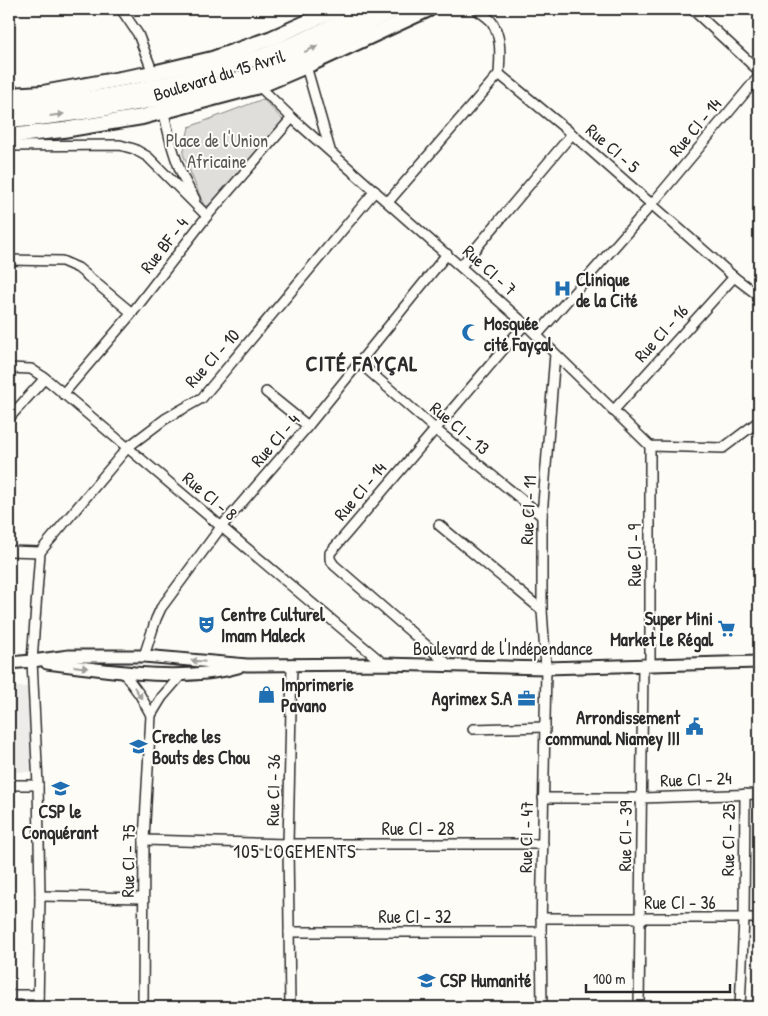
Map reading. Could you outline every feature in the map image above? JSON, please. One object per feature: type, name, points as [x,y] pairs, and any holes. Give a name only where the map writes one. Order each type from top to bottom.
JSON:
[{"type":"main road","name":"Boulevard du 15 Avril","points":[[9,95],[43,93],[153,73],[212,59],[272,38],[337,9]]},
{"type":"main road","name":"Boulevard du 15 Avril","points":[[9,107],[64,102],[151,88],[205,74],[252,60],[368,9]]},
{"type":"main road","name":"Boulevard du 15 Avril","points":[[9,121],[92,111],[149,101],[249,75],[273,66],[397,9]]},
{"type":"main road","name":"Boulevard du 15 Avril","points":[[9,136],[63,130],[164,112],[259,86],[429,9]]},
{"type":"main road","name":"Boulevard de l'Indépendance","points":[[9,662],[69,656],[144,656],[247,665],[384,664],[546,668],[759,662]]},
{"type":"main road","name":"Boulevard de l'Indépendance","points":[[32,661],[123,672],[182,674],[216,672],[247,665]]},
{"type":"street","points":[[121,9],[138,34],[153,73]]},
{"type":"street","points":[[388,202],[499,74],[501,46],[491,21],[476,9]]},
{"type":"street","points":[[692,9],[759,71]]},
{"type":"street","points":[[306,66],[331,152]]},
{"type":"street","name":"Rue CI - 5","points":[[499,74],[572,134],[734,277],[759,296]]},
{"type":"street","name":"Rue CI - 14","points":[[537,335],[652,204],[759,76]]},
{"type":"street","name":"Rue CI - 7","points":[[259,86],[292,118],[537,335],[612,411],[650,446]]},
{"type":"street","points":[[164,112],[170,144],[188,187],[207,216]]},
{"type":"street","name":"Rue BF - 4","points":[[63,394],[132,312],[207,216],[292,118]]},
{"type":"street","points":[[461,266],[572,134]]},
{"type":"street","points":[[9,146],[120,145],[134,149],[148,157],[207,216]]},
{"type":"street","name":"Rue CI - 10","points":[[40,552],[128,447],[165,419],[202,398],[375,191]]},
{"type":"street","name":"Rue CI - 4","points":[[144,656],[161,608],[221,527],[308,426],[447,254]]},
{"type":"street","points":[[9,260],[62,261],[69,263],[78,268],[132,312]]},
{"type":"street","name":"Rue CI - 16","points":[[612,411],[734,277]]},
{"type":"street","name":"Rue CI - 14","points":[[450,666],[334,565],[330,559],[330,552],[525,324]]},
{"type":"street","name":"Rue CI - 11","points":[[546,668],[542,610],[542,516],[555,354]]},
{"type":"street","name":"Rue CI - 13","points":[[360,363],[435,429],[542,516]]},
{"type":"street","name":"Rue CI - 8","points":[[9,368],[31,369],[45,378],[384,664]]},
{"type":"street","points":[[9,418],[45,378]]},
{"type":"street","points":[[266,392],[308,426]]},
{"type":"street","points":[[650,446],[723,448],[759,421]]},
{"type":"street","name":"Rue CI - 9","points":[[646,664],[650,446]]},
{"type":"street","points":[[439,525],[542,610]]},
{"type":"street","points":[[9,551],[40,552],[32,661],[38,785],[40,896],[38,1007]]},
{"type":"street","name":"Rue CI - 36","points":[[290,1007],[288,844],[292,664]]},
{"type":"street","name":"Rue CI - 39","points":[[639,1007],[646,664]]},
{"type":"street","name":"Rue CI - 47","points":[[542,1007],[541,918],[546,668]]},
{"type":"street","name":"Rue CI - 75","points":[[123,672],[140,694],[151,716]]},
{"type":"street","name":"Rue CI - 75","points":[[144,1007],[144,840],[151,716],[162,697],[182,674]]},
{"type":"street","points":[[473,729],[544,727]]},
{"type":"street","points":[[9,785],[38,785]]},
{"type":"street","name":"Rue CI - 25","points":[[740,1007],[744,918],[745,794]]},
{"type":"street","name":"Rue CI - 24","points":[[543,798],[642,798],[759,794]]},
{"type":"street","name":"Rue CI - 28","points":[[144,840],[288,844],[542,844]]},
{"type":"street","points":[[40,896],[143,898]]},
{"type":"street","name":"Rue CI - 36","points":[[541,918],[759,918]]},
{"type":"street","name":"Rue CI - 32","points":[[289,932],[541,932]]},
{"type":"street","points":[[9,995],[38,995]]},
{"type":"shaded area","points":[[9,687],[30,687],[31,772],[9,772]]},
{"type":"green space","name":"Place de l'Union Africaine","points":[[263,99],[284,121],[211,206],[204,206],[183,154],[189,127]]},
{"type":"place","name":"Clinique de la Cité","points":[[562,289]]},
{"type":"place","name":"Mosquée cité Fayçal","points":[[470,333]]},
{"type":"place","name":"Centre Culturel Imam Maleck","points":[[207,624]]},
{"type":"place","name":"Super Mini Market Le Régal","points":[[727,628]]},
{"type":"place","name":"Imprimerie Pavano","points":[[267,694]]},
{"type":"place","name":"Agrimex S.A","points":[[526,698]]},
{"type":"place","name":"Arrondissement communal Niamey III","points":[[694,727]]},
{"type":"place","name":"Creche les Bouts des Chou","points":[[138,746]]},
{"type":"place","name":"CSP le Conquérant","points":[[60,788]]},
{"type":"place","name":"CSP Humanité","points":[[426,980]]},
{"type":"district","name":"CITÉ FAYÇAL","points":[[362,363]]},
{"type":"district","name":"105 LOGEMENTS","points":[[295,851]]}]
